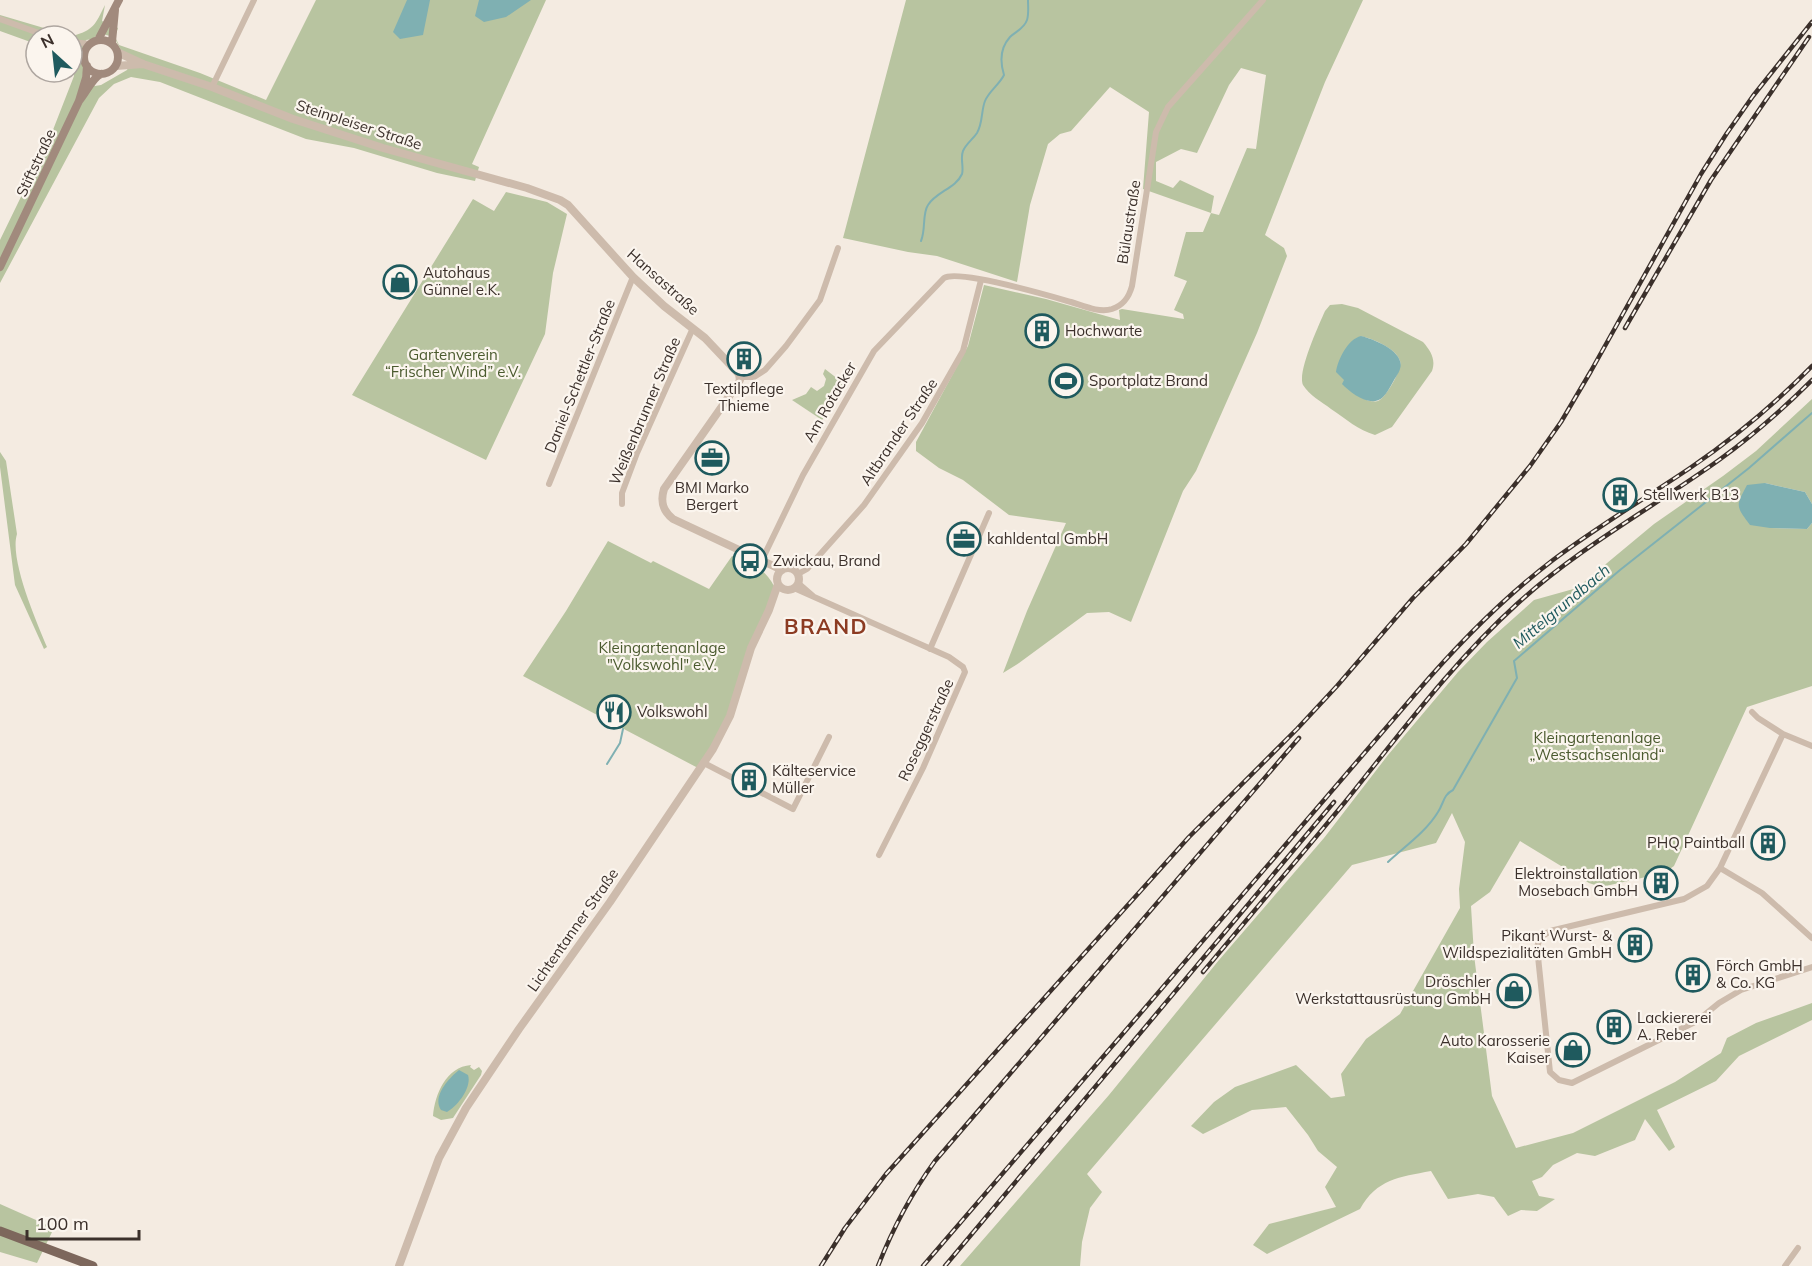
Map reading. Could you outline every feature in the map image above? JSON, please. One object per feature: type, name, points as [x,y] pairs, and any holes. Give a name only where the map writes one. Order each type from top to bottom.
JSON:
[{"type":"main road","points":[[115,10],[112,42],[118,52],[116,66],[111,71],[95,73],[87,66],[84,56],[115,10],[119,0]]},
{"type":"main road","points":[[94,41],[112,42]]},
{"type":"main road","name":"Stiftstraße","points":[[0,267],[79,101],[87,66]]},
{"type":"main road","name":"Stiftstraße","points":[[79,101],[97,76],[101,74]]},
{"type":"main road","points":[[0,1231],[93,1266]]},
{"type":"street","points":[[213,87],[254,0]]},
{"type":"street","name":"Bülaustraße","points":[[949,275],[965,275],[1099,310],[1112,309],[1124,303],[1129,297],[1132,286],[1156,132],[1168,107],[1263,0]]},
{"type":"street","points":[[0,20],[24,28]]},
{"type":"street","points":[[84,41],[94,41]]},
{"type":"street","name":"Steinpleiser Straße","points":[[118,52],[143,64],[213,87],[293,118],[383,148],[527,188],[568,205]]},
{"type":"street","name":"Steinpleiser Straße","points":[[116,66],[143,64]]},
{"type":"street","name":"Hansastraße","points":[[568,205],[633,277],[664,306],[693,328],[740,377]]},
{"type":"street","points":[[794,584],[779,577],[761,562],[674,519],[666,512],[662,501],[664,489],[669,481],[737,385],[740,377],[754,377],[765,370],[820,300],[838,248]]},
{"type":"street","name":"Am Rotacker","points":[[761,562],[803,475],[874,351],[949,275]]},
{"type":"street","name":"Daniel-Schettler-Straße","points":[[549,484],[633,277]]},
{"type":"street","name":"Altbrander Straße","points":[[794,584],[864,505],[922,423],[963,351],[981,280]]},
{"type":"street","name":"Weißenbrunner Straße","points":[[622,504],[622,493],[637,453],[693,328]]},
{"type":"street","points":[[930,650],[989,513]]},
{"type":"street","points":[[779,577],[792,569],[794,584]]},
{"type":"street","name":"Lichtentanner Straße","points":[[399,1266],[439,1158],[466,1108],[519,1029],[617,893],[704,763],[730,716],[751,648],[769,609],[779,577]]},
{"type":"street","name":"Roseggerstraße","points":[[794,584],[813,597],[956,660],[965,672],[923,768],[879,855]]},
{"type":"street","name":"Lichtentanner Straße","points":[[769,609],[794,584]]},
{"type":"street","points":[[1752,712],[1783,734],[1812,746]]},
{"type":"street","points":[[1783,734],[1720,868],[1707,886],[1684,899],[1550,931],[1540,938],[1537,947],[1550,1072],[1559,1080],[1572,1083],[1697,1021],[1719,1003],[1741,990],[1812,967]]},
{"type":"street","points":[[704,763],[793,809],[829,737]]},
{"type":"street","points":[[1720,868],[1762,893],[1812,938]]},
{"type":"street","points":[[1785,1266],[1798,1248]]},
{"type":"green space","points":[[316,0],[546,0],[472,164],[479,167],[475,181],[437,173],[354,148],[306,139],[160,82],[131,77],[114,84],[99,98],[0,283],[0,240],[51,135],[71,84],[84,84],[84,80],[95,86],[101,85],[127,70],[133,56],[122,52],[114,37],[99,33],[93,39],[86,40],[84,46],[84,31],[93,26],[105,5],[102,21],[118,28],[115,37],[119,45],[200,73],[266,100]]},
{"type":"green space","points":[[906,0],[1363,0],[1325,82],[1265,235],[1284,248],[1287,256],[1257,333],[1196,471],[1183,491],[1131,622],[1109,612],[1087,613],[1003,673],[1027,611],[1066,523],[1009,515],[963,480],[939,468],[916,451],[916,442],[968,346],[984,285],[1046,299],[1120,320],[1119,310],[1122,309],[1184,319],[1183,314],[1174,310],[1187,281],[1174,276],[1186,232],[1203,232],[1211,213],[1143,189],[1149,112],[1110,87],[1071,131],[1060,134],[1048,144],[1030,205],[1017,282],[937,256],[843,238]],"holes":[[[1241,68],[1266,75],[1256,149],[1247,148],[1219,215],[1211,213],[1214,196],[1180,180],[1173,188],[1156,181],[1156,162],[1181,149],[1197,153],[1229,85]]]},
{"type":"green space","points":[[0,15],[30,24],[24,24],[24,40],[0,31]]},
{"type":"green space","name":"Gartenverein “Frischer Wind” e.V.","points":[[506,192],[547,202],[567,214],[553,273],[545,334],[486,460],[352,395],[473,199],[494,211]]},
{"type":"green space","points":[[1342,304],[1358,308],[1423,342],[1432,356],[1432,371],[1392,427],[1375,435],[1347,420],[1312,395],[1303,385],[1303,370],[1309,348],[1325,311],[1330,305]],"holes":[[[1361,336],[1389,348],[1400,361],[1399,370],[1393,382],[1377,401],[1369,401],[1362,397],[1344,380]]]},
{"type":"green space","points":[[825,369],[847,386],[822,420],[792,400],[806,394],[811,387],[817,391],[824,386]]},
{"type":"green space","name":"Kleingartenanlage „Westsachsenland“","points":[[1812,399],[1812,504],[1805,492],[1765,483],[1770,528],[1807,529],[1812,523],[1812,686],[1747,707],[1674,866],[1664,873],[1601,887],[1589,883],[1520,841],[1490,892],[1471,906],[1474,955],[1492,1096],[1516,1148],[1573,1133],[1675,1082],[1721,1053],[1727,1038],[1756,1023],[1812,1003],[1812,1020],[1739,1056],[1716,1081],[1657,1110],[1675,1147],[1669,1151],[1645,1119],[1635,1140],[1595,1156],[1577,1153],[1553,1165],[1542,1177],[1532,1181],[1539,1196],[1555,1199],[1537,1211],[1521,1210],[1508,1216],[1494,1197],[1478,1194],[1448,1199],[1431,1171],[1409,1175],[1381,1185],[1360,1209],[1267,1254],[1253,1245],[1269,1224],[1336,1207],[1325,1187],[1337,1167],[1318,1151],[1286,1107],[1252,1110],[1203,1134],[1191,1126],[1214,1102],[1235,1087],[1296,1065],[1331,1098],[1345,1096],[1341,1074],[1366,1039],[1400,1014],[1460,908],[1459,889],[1465,842],[1452,813],[1436,843],[1352,865],[1087,1174],[1102,1192],[1090,1208],[1082,1242],[1080,1266],[960,1266],[1109,1095],[1219,960],[1324,838],[1388,755],[1458,672],[1487,642],[1534,600],[1577,588],[1654,524],[1756,451]]},
{"type":"green space","points":[[0,452],[6,461],[17,534],[17,559],[20,574],[47,647],[44,649],[15,585]]},
{"type":"green space","name":"Kleingartenanlage \"Volkswohl\" e.V.","points":[[608,541],[709,589],[732,556],[761,570],[774,586],[729,715],[698,768],[523,676]]},
{"type":"green space","points":[[471,1065],[470,1067],[474,1070],[479,1067],[482,1071],[481,1075],[453,1118],[441,1120],[433,1116],[436,1099],[443,1083],[455,1071]]},
{"type":"green space","points":[[0,1204],[54,1228],[37,1263],[0,1252]]},
{"type":"water","points":[[407,0],[430,0],[423,35],[400,39],[393,32]]},
{"type":"water","points":[[479,0],[531,0],[506,17],[484,22],[475,16]]},
{"type":"water","points":[[1361,336],[1388,347],[1401,363],[1390,388],[1378,400],[1367,401],[1356,395],[1342,384],[1344,380],[1336,372],[1344,350],[1352,341]]},
{"type":"water","points":[[1765,483],[1805,492],[1812,504],[1812,523],[1807,529],[1750,525],[1740,509],[1739,502],[1747,485]]},
{"type":"water","points":[[459,1070],[468,1075],[466,1090],[460,1101],[451,1109],[447,1112],[441,1110],[438,1100],[442,1088]]},
{"type":"waterway","points":[[921,241],[928,205],[955,183],[962,174],[963,151],[979,129],[987,97],[1004,75],[1003,50],[1010,37],[1026,23],[1028,0]]},
{"type":"waterway","name":"Mittelgrundbach","points":[[1388,862],[1427,826],[1438,812],[1445,797],[1453,790],[1517,678],[1514,661],[1620,570],[1749,468],[1812,413]]},
{"type":"waterway","points":[[607,764],[620,743],[623,729]]},
{"type":"railway","points":[[821,1266],[845,1228],[886,1174],[1189,837],[1337,686],[1413,598],[1466,544],[1530,466],[1561,422],[1701,174],[1727,133],[1753,96],[1812,22]]},
{"type":"railway","points":[[1625,328],[1711,180],[1809,37]]},
{"type":"railway","points":[[923,1266],[1464,640],[1498,606],[1553,560],[1722,445],[1769,407],[1812,366]]},
{"type":"railway","points":[[1203,972],[1427,700],[1493,627],[1540,584],[1565,565],[1731,451],[1767,422],[1812,380]]},
{"type":"railway","points":[[878,1266],[903,1212],[935,1161],[1299,738]]},
{"type":"railway","points":[[945,1266],[1334,802]]},
{"type":"place","name":"Autohaus Günnel e.K.","points":[[400,282]]},
{"type":"place","name":"Hochwarte","points":[[1042,331]]},
{"type":"place","name":"Textilpflege Thieme","points":[[744,359]]},
{"type":"place","name":"Sportplatz Brand","points":[[1066,381]]},
{"type":"place","name":"BMI Marko Bergert","points":[[712,458]]},
{"type":"place","name":"Stellwerk B13","points":[[1620,495]]},
{"type":"place","name":"kahldental GmbH","points":[[964,539]]},
{"type":"place","name":"Zwickau, Brand","points":[[750,561]]},
{"type":"place","name":"Volkswohl","points":[[614,712]]},
{"type":"place","name":"Kälteservice Müller","points":[[749,780]]},
{"type":"place","name":"PHQ Paintball","points":[[1768,843]]},
{"type":"place","name":"Elektroinstallation Mosebach GmbH","points":[[1661,883]]},
{"type":"place","name":"Pikant Wurst- & Wildspezialitäten GmbH","points":[[1635,945]]},
{"type":"place","name":"Förch GmbH & Co. KG","points":[[1693,975]]},
{"type":"place","name":"Dröschler Werkstattausrüstung GmbH","points":[[1514,991]]},
{"type":"place","name":"Lackiererei A. Reber","points":[[1614,1027]]},
{"type":"place","name":"Auto Karosserie Kaiser","points":[[1573,1050]]},
{"type":"district","name":"BRAND","points":[[826,627]]}]
